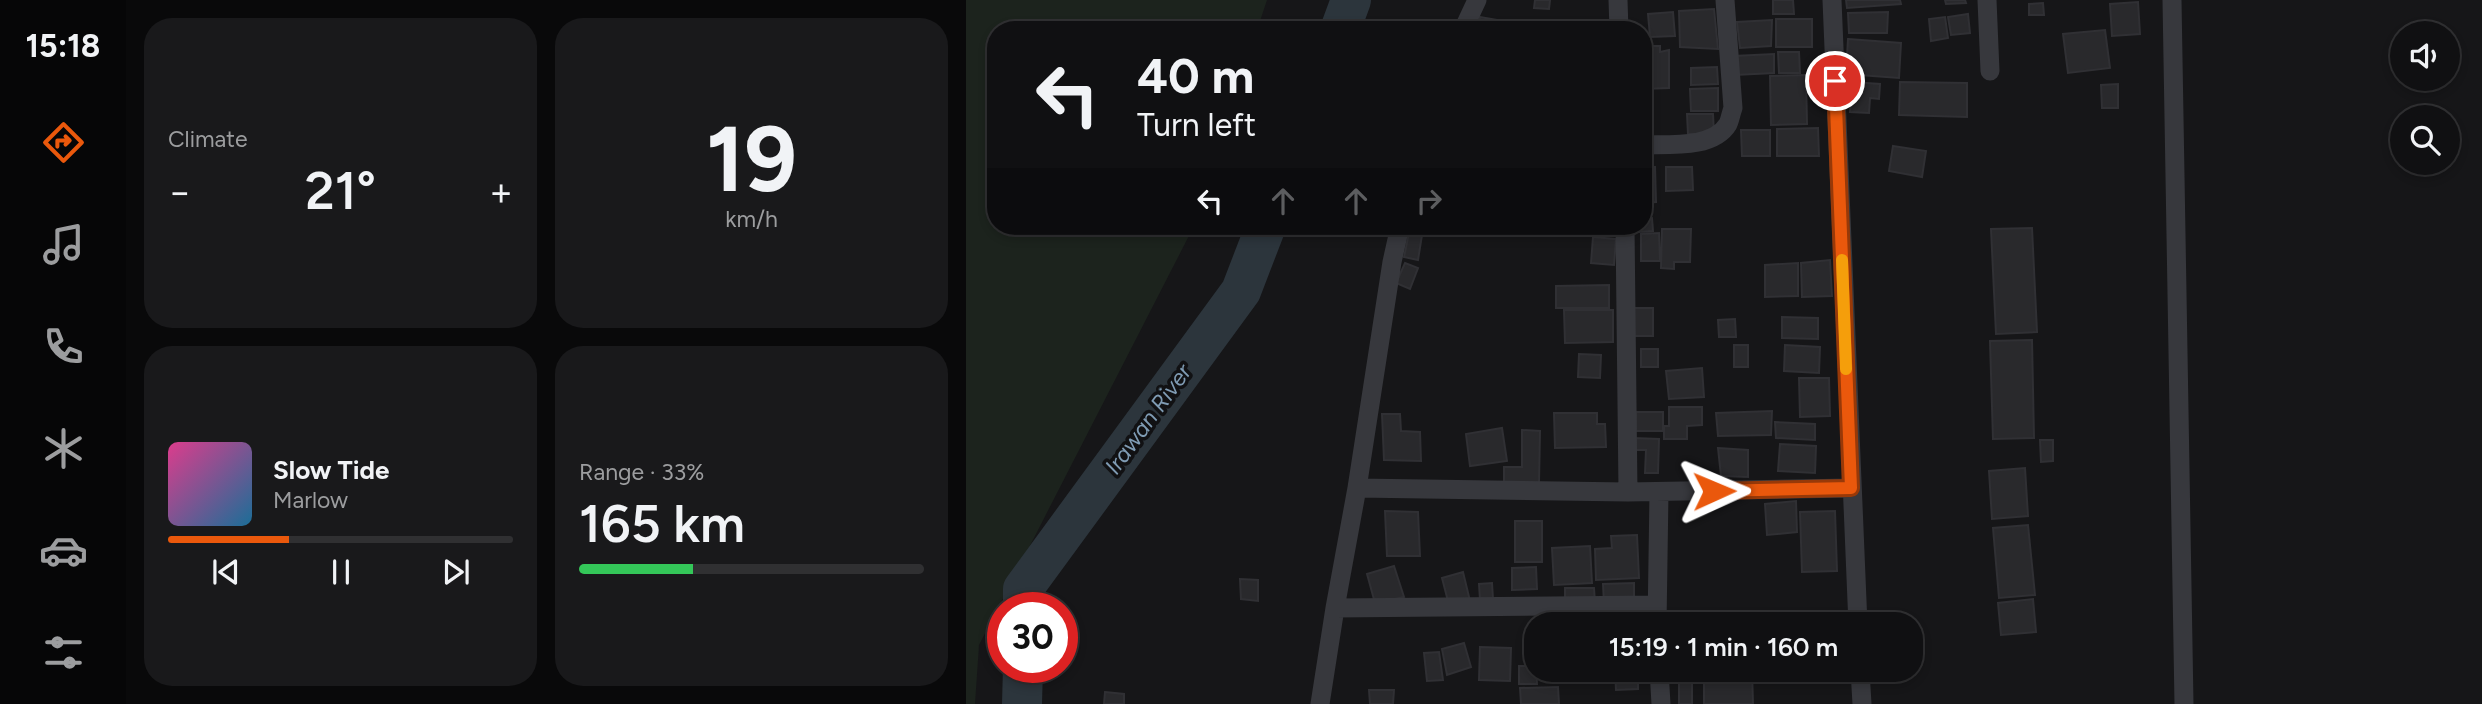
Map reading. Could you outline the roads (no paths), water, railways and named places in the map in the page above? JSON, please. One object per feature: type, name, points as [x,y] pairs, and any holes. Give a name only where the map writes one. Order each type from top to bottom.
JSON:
[{"type":"street","points":[[1468,21],[1477,0]]},
{"type":"street","points":[[1618,0],[1619,21]]},
{"type":"street","points":[[1652,144],[1701,141],[1718,135],[1728,124],[1732,108],[1725,0]]},
{"type":"street","points":[[1832,0],[1857,612]]},
{"type":"street","points":[[1987,0],[1990,71]]},
{"type":"street","points":[[2172,0],[2184,704]]},
{"type":"street","points":[[1320,704],[1398,235]]},
{"type":"street","points":[[1625,235],[1628,492]]},
{"type":"street","points":[[1357,488],[1659,492],[1851,488]]},
{"type":"street","points":[[1657,612],[1659,492]]},
{"type":"street","points":[[1335,608],[1524,612]]},
{"type":"street","points":[[1660,682],[1661,704]]},
{"type":"street","points":[[1861,682],[1862,704]]},
{"type":"waterway","name":"Irawan River","points":[[1343,21],[1351,0]]},
{"type":"waterway","name":"Irawan River","points":[[1023,592],[1241,291],[1263,235]]},
{"type":"waterway","name":"Irawan River","points":[[1022,704],[1023,683]]}]
